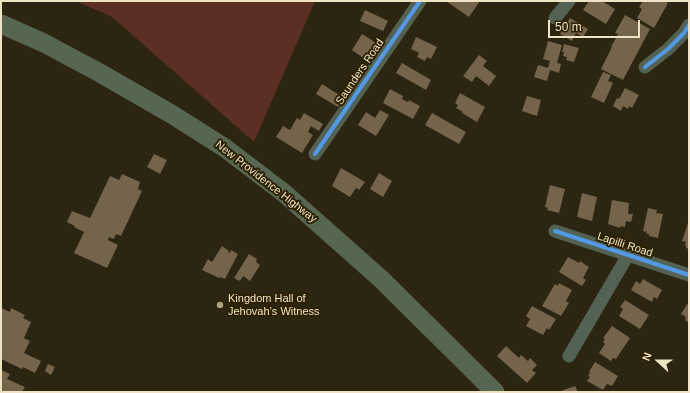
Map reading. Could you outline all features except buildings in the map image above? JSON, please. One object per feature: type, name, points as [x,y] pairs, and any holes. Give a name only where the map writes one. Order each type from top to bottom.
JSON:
[{"type":"highway","name":"New Providence Highway","points":[[1,24],[44,42],[100,72],[225,148],[284,193],[381,278],[495,392]]},
{"type":"street","name":"Saunders Road","points":[[315,154],[420,1]]},
{"type":"street","points":[[555,18],[569,1]]},
{"type":"street","points":[[645,67],[668,49],[684,33],[689,25]]},
{"type":"street","name":"Lapilli Road","points":[[554,232],[689,275]]},
{"type":"street","points":[[569,356],[628,255]]},
{"type":"shaded area","points":[[76,1],[315,1],[254,142],[112,17]]},
{"type":"cycle path","points":[[315,154],[420,1]]},
{"type":"cycle path","points":[[645,67],[668,49],[684,33],[689,25]]},
{"type":"cycle path","points":[[555,231],[689,275]]},
{"type":"place","name":"Kingdom Hall of Jehovah’s Witness","points":[[220,305]]}]
